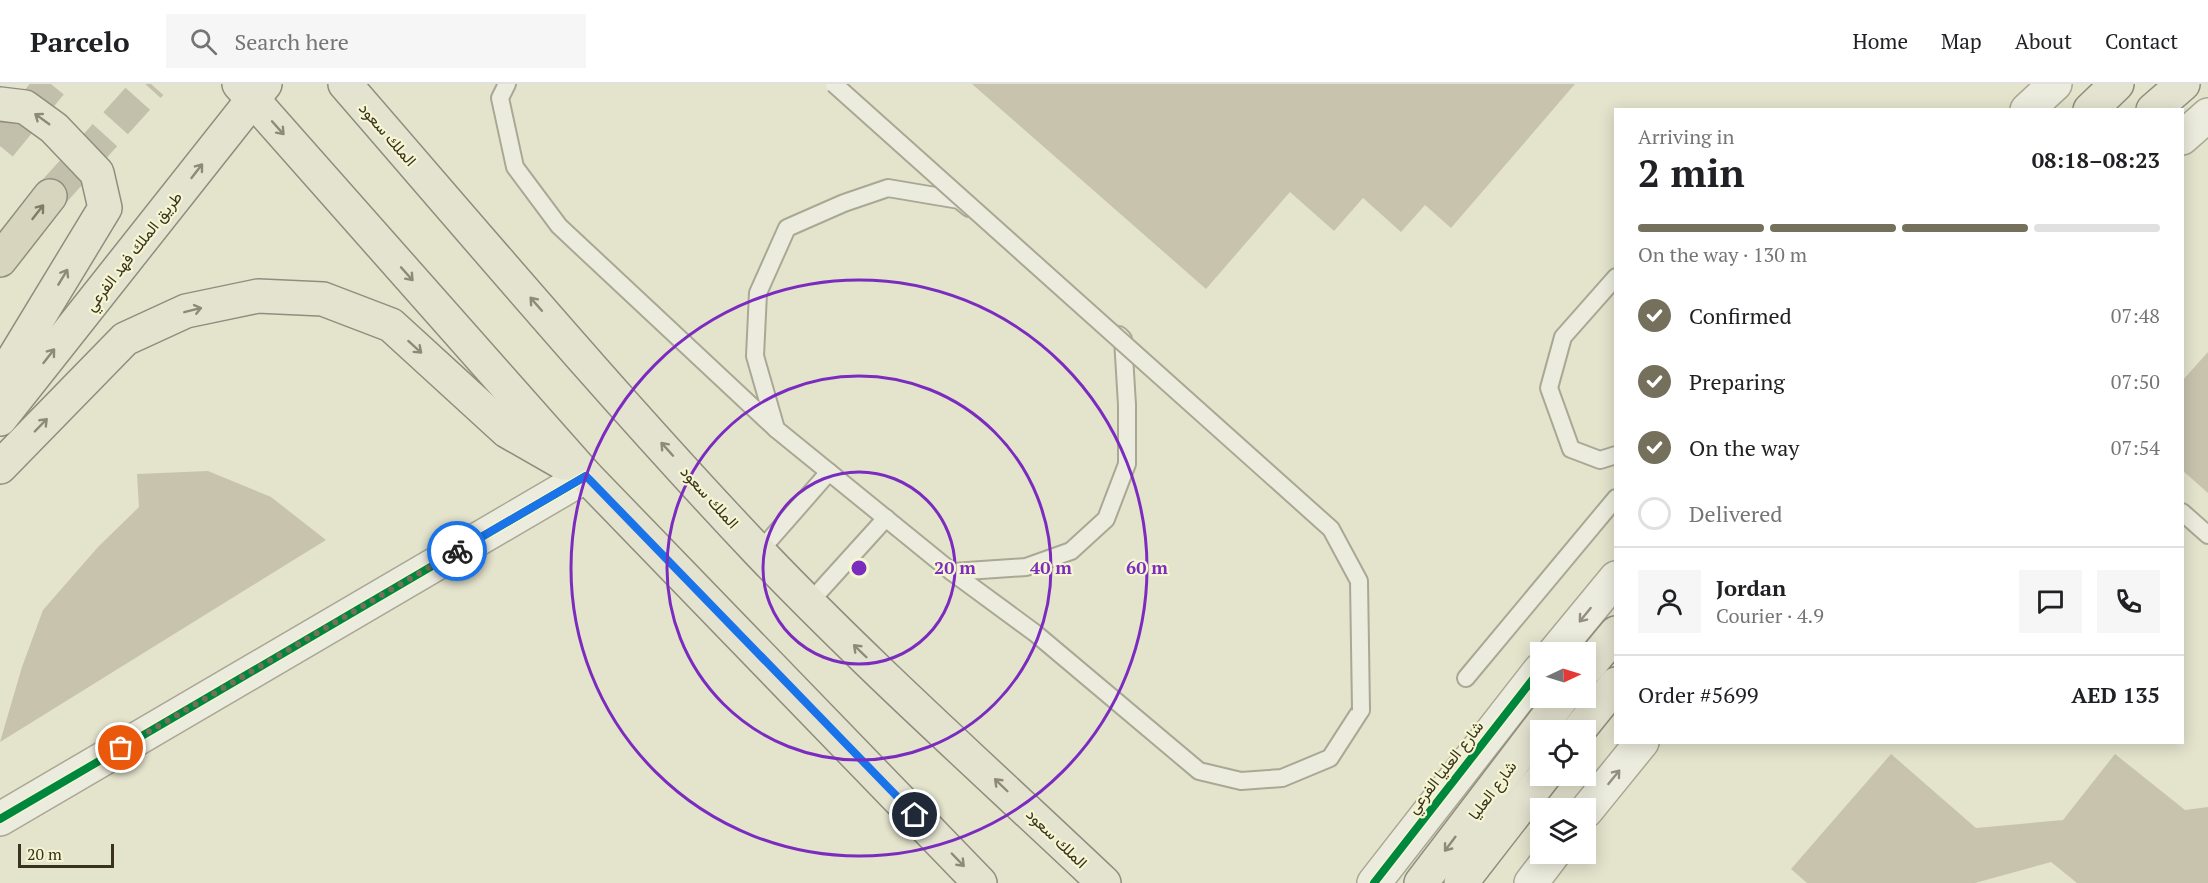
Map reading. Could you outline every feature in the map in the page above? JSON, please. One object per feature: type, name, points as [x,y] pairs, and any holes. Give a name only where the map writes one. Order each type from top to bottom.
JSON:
[{"type":"highway","points":[[0,260],[50,196]]},
{"type":"main road","name":"الملك سعود","points":[[345,84],[562,334],[759,552],[809,603],[1104,883]]},
{"type":"main road","points":[[2092,108],[2117,84]]},
{"type":"main road","points":[[2155,108],[2183,84]]},
{"type":"main road","points":[[252,89],[586,476],[980,883]]},
{"type":"main road","name":"طريق الملك فهد الفرعي","points":[[0,418],[252,89]]},
{"type":"main road","points":[[0,104],[25,107],[54,128],[97,172],[105,208],[0,381]]},
{"type":"main road","points":[[0,467],[125,339],[186,311],[258,296],[323,299],[391,325],[507,431],[586,476]]},
{"type":"main road","points":[[1596,657],[1614,635]]},
{"type":"main road","points":[[1587,720],[1614,686]]},
{"type":"main road","name":"شارع العليا","points":[[1421,883],[1554,708]]},
{"type":"main road","name":"شارع العليا","points":[[1461,883],[1536,786]]},
{"type":"street","points":[[2029,108],[2055,84]]},
{"type":"street","points":[[2184,136],[2208,115]]},
{"type":"street","points":[[0,819],[586,476]]},
{"type":"street","points":[[1563,642],[1614,580]]},
{"type":"street","name":"شارع العليا الفرعي","points":[[1374,883],[1530,683]]},
{"type":"street","points":[[1596,799],[1640,744]]},
{"type":"street","points":[[1531,883],[1545,864]]},
{"type":"lane","points":[[507,84],[500,98],[515,167],[559,226],[776,429],[952,572],[1035,633],[1199,771],[1241,781],[1282,778],[1330,758],[1360,710],[1359,581],[1331,529],[834,84]]},
{"type":"lane","points":[[776,429],[755,356],[758,293],[787,228],[888,188],[959,200],[1123,339],[1127,405],[1127,464],[1106,519],[1071,551],[1026,567],[952,572]]},
{"type":"lane","points":[[1614,279],[1563,337],[1549,388],[1571,449],[1600,460],[1614,456]]},
{"type":"lane","points":[[759,552],[829,472]]},
{"type":"lane","points":[[1466,678],[1614,500]]},
{"type":"lane","points":[[2184,514],[2208,535]]},
{"type":"lane","points":[[809,603],[886,518]]},
{"type":"building","points":[[972,84],[1575,84],[1451,228],[1425,205],[1401,232],[1363,198],[1334,231],[1290,192],[1206,289]]},
{"type":"building","points":[[2208,352],[2208,493],[2184,472],[2184,379]]},
{"type":"building","points":[[208,471],[271,497],[326,540],[0,742],[22,667],[43,610],[98,547],[139,507],[137,474]]},
{"type":"building","points":[[1891,754],[1976,828],[2063,820],[2115,754],[2185,810],[2208,807],[2208,883],[2077,883],[2051,862],[1975,883],[1807,883],[1791,869]]},
{"type":"tunnel","points":[[0,146],[51,84]]},
{"type":"tunnel","points":[[50,196],[151,84]]},
{"type":"cycle path","points":[[0,819],[586,476]]},
{"type":"cycle path","points":[[1374,883],[1530,683]]},
{"type":"way so far","points":[[121,748],[457,551]]},
{"type":"route","points":[[457,551],[586,476],[915,815]]}]
